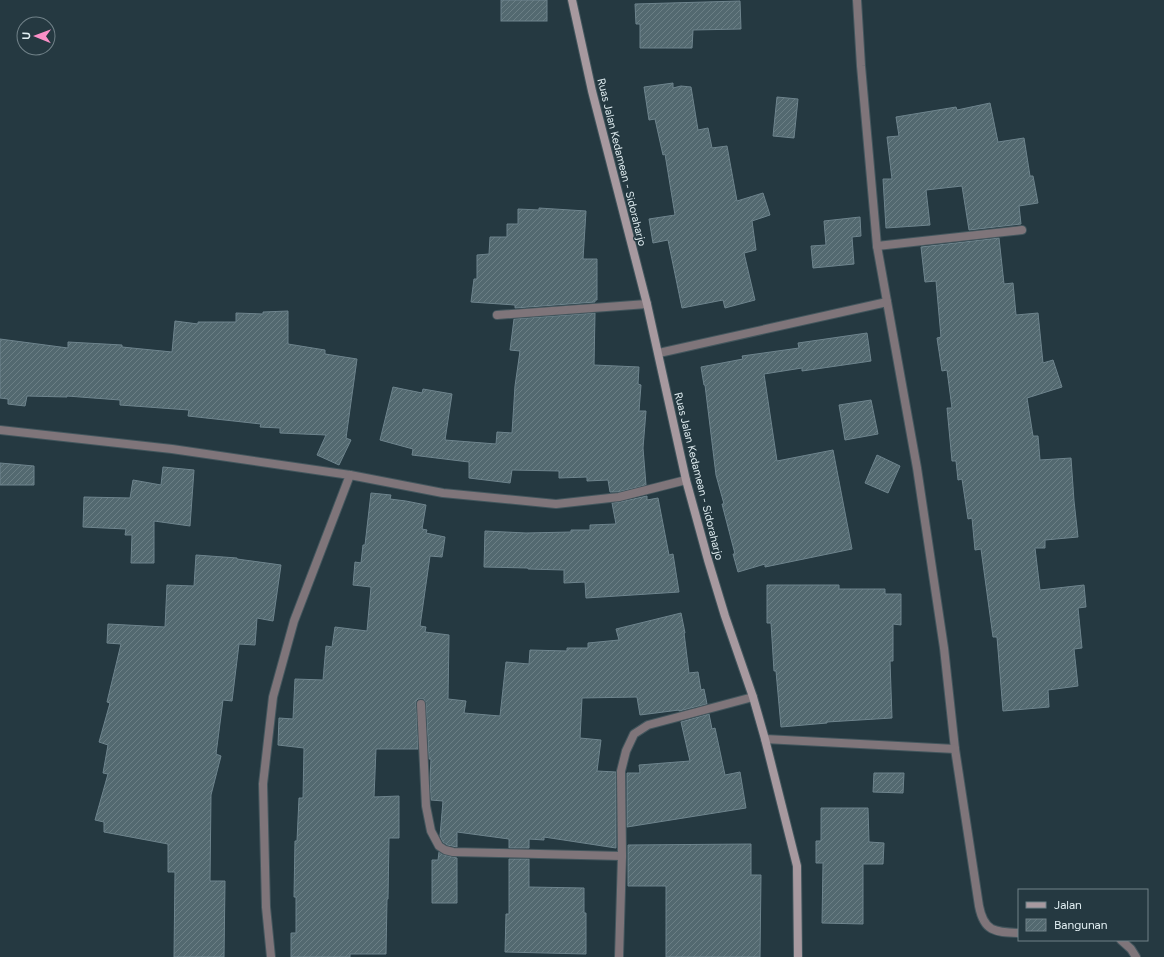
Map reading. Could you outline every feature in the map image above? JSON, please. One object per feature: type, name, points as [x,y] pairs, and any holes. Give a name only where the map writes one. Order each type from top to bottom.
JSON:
[{"type":"main road","name":"Ruas Jalan Kedamean - Sidoraharjo","points":[[572,0],[592,91],[659,353],[686,480],[708,560],[765,739],[796,866],[798,957]]},
{"type":"street","points":[[857,0],[877,246],[917,468],[944,648],[955,749],[981,917],[985,924],[995,930],[1018,933]]},
{"type":"street","points":[[877,246],[1022,230]]},
{"type":"street","points":[[659,353],[887,302]]},
{"type":"street","points":[[498,315],[647,304]]},
{"type":"street","points":[[0,430],[172,449],[350,475],[443,493],[556,504],[618,497],[686,480]]},
{"type":"street","points":[[271,957],[266,907],[263,784],[273,697],[294,621],[350,475]]},
{"type":"street","points":[[620,957],[622,856],[621,771],[626,751],[634,734],[648,725],[753,698]]},
{"type":"street","points":[[421,704],[427,812],[431,831],[439,846],[445,850],[453,852],[622,856]]},
{"type":"street","points":[[765,739],[955,749]]},
{"type":"street","points":[[1121,941],[1131,949],[1136,957]]},
{"type":"building","points":[[501,0],[547,0],[547,21],[501,21]]},
{"type":"building","points":[[740,1],[741,29],[693,30],[692,48],[640,48],[640,24],[636,24],[635,4]]},
{"type":"building","points":[[673,83],[673,88],[681,86],[691,87],[698,130],[708,128],[712,148],[727,146],[737,201],[763,193],[770,215],[752,221],[756,250],[744,253],[755,300],[725,308],[723,300],[682,308],[668,240],[653,243],[649,219],[675,215],[665,154],[663,155],[655,119],[649,120],[644,87]]},
{"type":"building","points":[[777,97],[798,99],[794,138],[773,136]]},
{"type":"building","points":[[990,103],[998,142],[1024,138],[1030,176],[1033,176],[1038,203],[1019,206],[1021,224],[969,230],[962,186],[926,190],[930,225],[886,228],[883,179],[892,179],[887,137],[899,136],[896,117],[956,107],[957,110]]},
{"type":"building","points":[[539,208],[586,211],[583,259],[597,259],[597,300],[595,300],[595,302],[515,308],[515,305],[471,302],[474,279],[477,279],[477,255],[489,254],[490,237],[507,237],[507,224],[518,224],[518,209],[539,210]]},
{"type":"building","points":[[860,217],[861,236],[852,237],[854,264],[813,268],[811,246],[826,245],[824,221]]},
{"type":"building","points":[[999,238],[1004,284],[1013,283],[1016,315],[1038,313],[1043,363],[1053,360],[1062,387],[1027,398],[1033,436],[1038,436],[1040,460],[1071,458],[1078,537],[1045,540],[1045,548],[1035,548],[1040,590],[1084,585],[1086,607],[1078,608],[1082,648],[1074,649],[1078,686],[1048,690],[1049,707],[1003,711],[997,637],[993,637],[981,549],[975,550],[972,518],[968,519],[962,479],[958,480],[956,461],[952,461],[947,408],[952,408],[947,370],[942,371],[937,338],[941,337],[936,281],[925,282],[921,247]]},
{"type":"building","points":[[288,311],[288,344],[325,350],[325,354],[357,359],[346,438],[351,440],[339,465],[317,455],[326,435],[280,433],[280,428],[260,427],[261,424],[188,416],[189,410],[120,405],[120,400],[67,396],[27,396],[25,406],[8,404],[8,399],[0,398],[0,339],[68,348],[68,342],[122,345],[122,347],[172,352],[175,321],[198,324],[198,322],[236,322],[236,313],[263,314],[263,312]]},
{"type":"building","points":[[595,313],[594,365],[639,367],[638,384],[641,385],[639,411],[646,411],[643,448],[646,485],[618,492],[610,492],[608,480],[587,481],[587,477],[559,478],[559,471],[512,470],[510,483],[469,478],[469,462],[412,455],[413,449],[380,440],[393,387],[422,393],[423,389],[452,394],[445,440],[496,444],[497,432],[512,433],[515,386],[520,351],[510,350],[514,319]]},
{"type":"building","points":[[867,333],[871,361],[802,371],[802,368],[764,374],[777,461],[833,450],[852,549],[765,567],[765,564],[738,572],[733,554],[735,554],[722,504],[724,504],[716,475],[705,385],[701,367],[743,359],[742,356],[799,348],[798,343]]},
{"type":"building","points":[[871,400],[878,434],[845,440],[839,405]]},
{"type":"building","points":[[877,455],[900,466],[888,493],[865,483]]},
{"type":"building","points":[[0,463],[34,466],[34,485],[0,485]]},
{"type":"building","points":[[163,467],[194,470],[190,526],[154,521],[154,563],[131,563],[132,535],[125,535],[126,529],[83,527],[84,497],[130,498],[133,480],[161,485]]},
{"type":"building","points":[[371,493],[391,495],[390,499],[426,505],[422,529],[427,530],[426,533],[445,537],[442,557],[430,556],[420,626],[426,627],[425,632],[449,635],[448,699],[466,701],[464,713],[500,716],[506,662],[529,664],[530,650],[567,651],[567,648],[588,648],[588,643],[619,640],[616,629],[681,613],[685,633],[689,673],[698,672],[701,690],[704,689],[707,704],[679,711],[640,715],[637,697],[582,698],[580,738],[601,740],[597,771],[616,772],[616,848],[544,837],[544,840],[529,839],[529,848],[509,848],[509,839],[457,832],[457,847],[447,845],[443,842],[440,836],[443,801],[431,800],[431,759],[429,759],[426,704],[424,699],[418,699],[416,704],[418,749],[376,749],[374,797],[399,796],[399,838],[389,838],[386,954],[350,954],[350,957],[291,957],[291,933],[296,933],[296,897],[294,897],[295,841],[297,841],[299,798],[303,798],[304,748],[278,745],[279,718],[293,719],[295,679],[323,680],[326,646],[332,647],[335,627],[367,631],[371,587],[353,585],[355,562],[361,563],[363,545],[365,545]]},
{"type":"building","points":[[647,496],[647,500],[658,498],[669,555],[673,554],[679,592],[586,598],[585,582],[564,583],[564,570],[484,567],[485,531],[526,533],[590,530],[590,525],[616,524],[612,503]]},
{"type":"building","points":[[196,555],[237,558],[281,565],[273,621],[257,618],[255,645],[239,644],[232,701],[223,700],[216,754],[221,756],[211,795],[210,881],[225,881],[224,957],[174,957],[175,872],[168,872],[168,844],[104,832],[104,822],[95,820],[108,774],[103,773],[108,745],[99,742],[110,703],[107,702],[121,644],[107,643],[108,624],[165,627],[167,585],[194,586]]},
{"type":"building","points":[[767,585],[839,585],[839,589],[885,589],[885,594],[901,594],[901,625],[893,624],[893,661],[890,661],[892,718],[827,722],[781,727],[776,671],[774,671],[771,623],[767,623]]},
{"type":"building","points":[[709,714],[712,729],[715,728],[725,775],[740,772],[746,808],[627,827],[627,773],[640,773],[639,765],[690,761],[681,722]]},
{"type":"building","points":[[874,773],[904,773],[903,793],[873,792]]},
{"type":"building","points":[[821,808],[868,808],[869,842],[884,843],[883,864],[863,864],[863,924],[822,923],[823,863],[816,863],[816,841],[821,841]]},
{"type":"building","points":[[751,844],[751,875],[761,875],[760,957],[666,957],[666,886],[628,886],[628,845]]},
{"type":"building","points":[[439,852],[444,855],[457,858],[457,903],[432,903],[432,860],[438,860]]},
{"type":"building","points":[[509,859],[529,859],[529,887],[584,888],[584,913],[586,913],[586,954],[505,952],[506,914],[509,914]]}]
